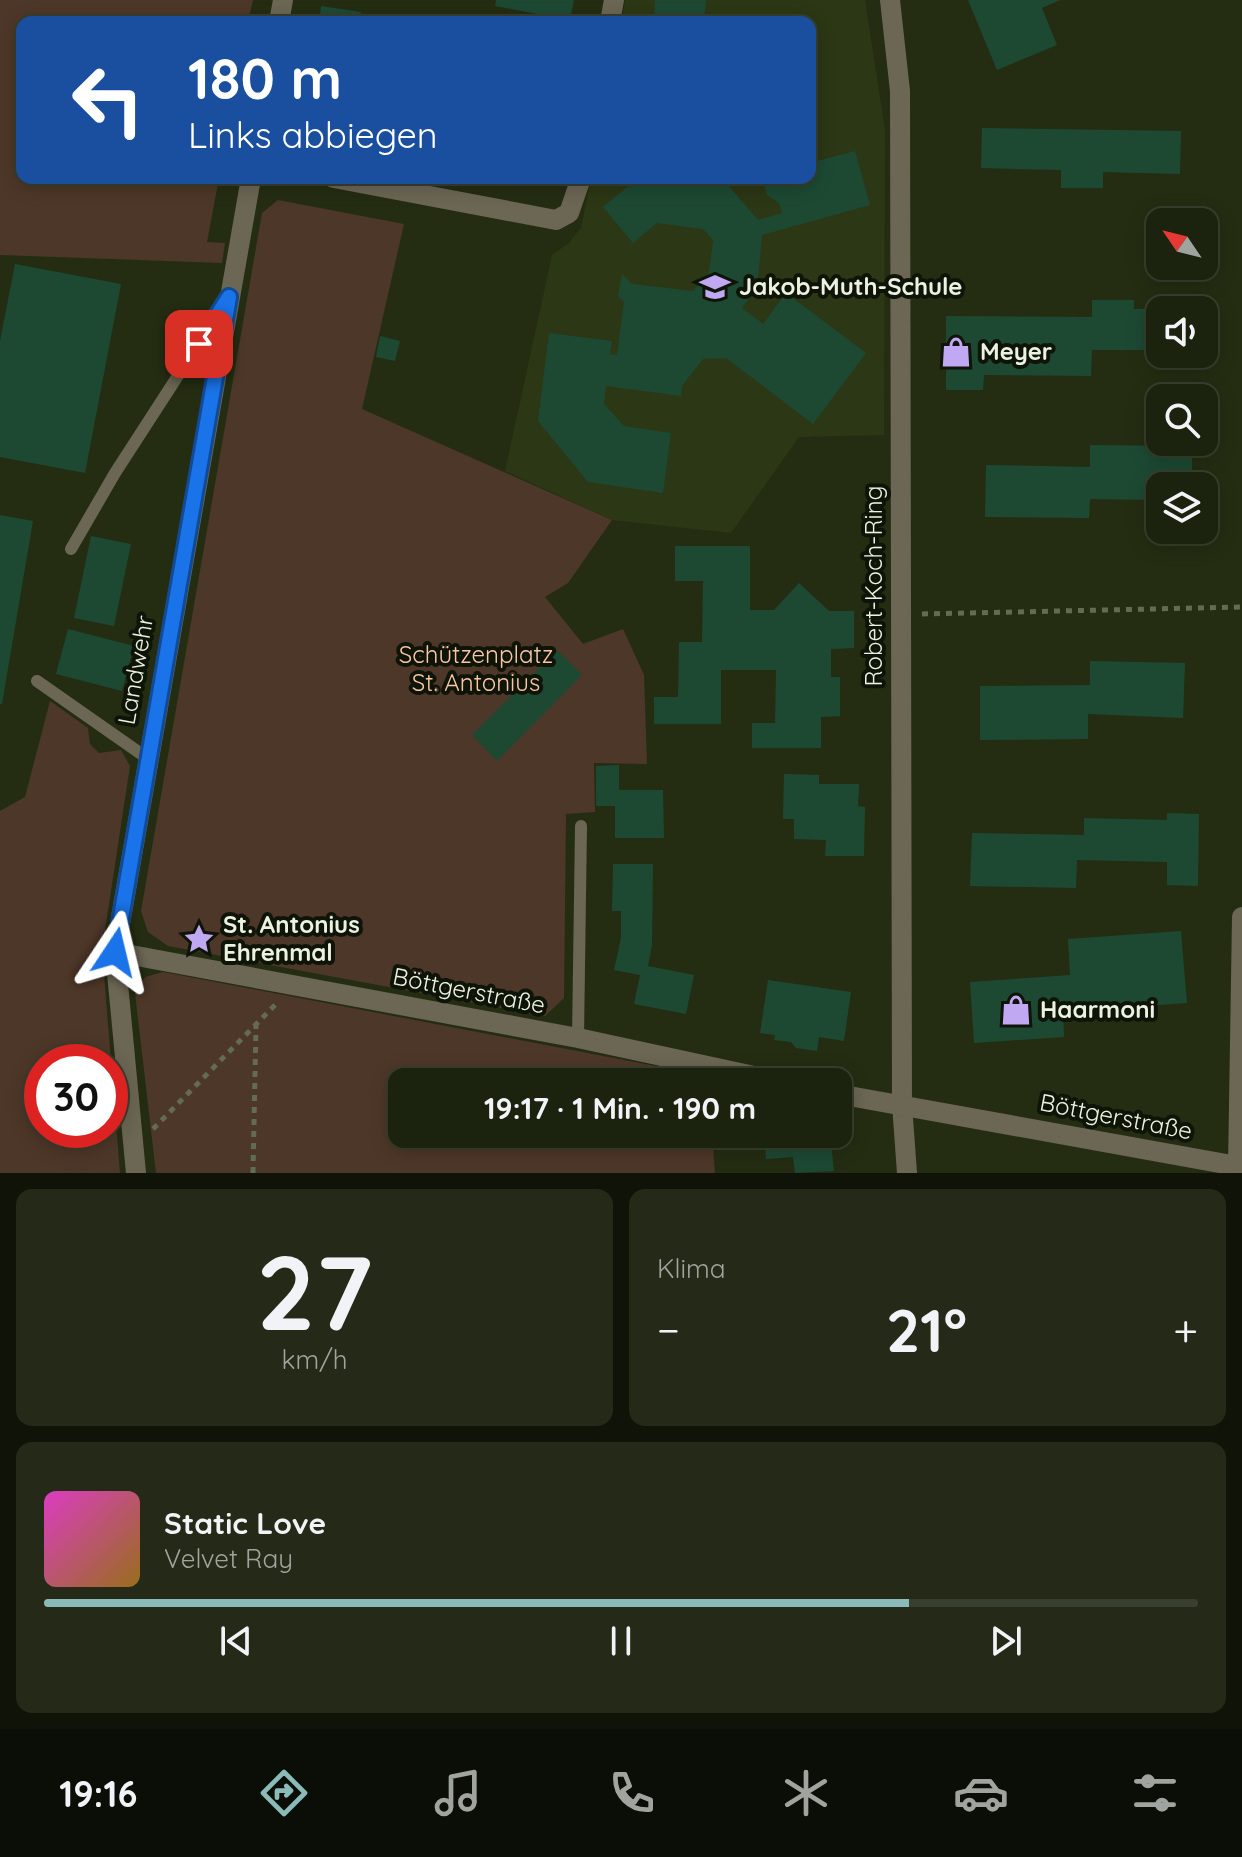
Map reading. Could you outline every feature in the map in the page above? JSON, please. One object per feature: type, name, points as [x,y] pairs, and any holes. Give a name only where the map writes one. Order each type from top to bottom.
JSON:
[{"type":"street","name":"Robert-Koch-Ring","points":[[890,0],[900,91],[902,1104],[907,1173]]},
{"type":"street","name":"Landwehr","points":[[136,1173],[115,952],[250,184]]},
{"type":"street","points":[[366,184],[556,220],[569,213],[577,199],[580,184]]},
{"type":"street","points":[[1240,1167],[1242,917]]},
{"type":"street","name":"Böttgerstraße","points":[[115,952],[578,1038],[717,1068]]},
{"type":"street","name":"Böttgerstraße","points":[[852,1096],[1240,1167]]},
{"type":"lane","points":[[71,549],[115,473],[229,297]]},
{"type":"lane","points":[[37,681],[147,758]]},
{"type":"lane","name":"Böttgerstraße","points":[[578,1038],[581,826]]},
{"type":"path","points":[[901,614],[1242,607]]},
{"type":"path","points":[[133,1151],[295,984]]},
{"type":"path","points":[[253,1173],[256,1024]]},
{"type":"shaded area","name":"Jakob-Muth-Schule","points":[[625,0],[865,0],[885,130],[884,435],[799,437],[731,533],[612,520],[505,471],[552,255],[568,244],[581,228],[590,184],[816,184],[816,16],[622,16]]},
{"type":"green space","points":[[0,0],[253,0],[249,16],[16,16],[16,184],[218,184],[207,242],[225,243],[222,263],[0,255]]},
{"type":"green space","name":"Schützenplatz St. Antonius","points":[[278,200],[404,224],[362,409],[612,520],[568,583],[545,597],[583,644],[623,629],[644,675],[647,764],[594,763],[595,812],[566,814],[564,998],[545,1016],[168,946],[148,932],[141,911],[262,213]]},
{"type":"green space","points":[[50,701],[88,728],[90,744],[99,753],[121,750],[130,766],[102,950],[110,1044],[24,1044],[24,1148],[118,1148],[120,1173],[0,1173],[0,811],[25,797]]},
{"type":"green space","points":[[163,972],[666,1068],[388,1068],[388,1148],[713,1148],[715,1173],[156,1173],[135,993],[145,977]]},
{"type":"building","points":[[496,0],[574,0],[571,16],[549,16],[495,6]]},
{"type":"building","points":[[655,0],[706,0],[705,16],[654,16]]},
{"type":"building","points":[[968,0],[1060,0],[1042,8],[1057,45],[997,70]]},
{"type":"building","points":[[321,6],[361,12],[360,16],[320,16]]},
{"type":"building","points":[[982,128],[1181,131],[1180,174],[1103,172],[1103,188],[1061,188],[1061,170],[981,168]]},
{"type":"building","points":[[855,151],[870,205],[762,235],[757,288],[742,308],[763,324],[786,293],[866,353],[813,424],[726,358],[703,359],[682,386],[681,396],[606,386],[604,404],[624,426],[671,433],[663,493],[588,482],[538,421],[549,333],[612,341],[610,354],[617,355],[624,302],[618,296],[622,274],[632,284],[693,291],[709,272],[713,240],[703,229],[657,223],[633,243],[603,207],[631,184],[727,184],[758,220],[782,213],[779,203],[767,195],[764,184],[816,184],[816,161]]},
{"type":"building","points":[[15,264],[121,284],[85,473],[0,457],[0,341]]},
{"type":"building","points":[[1092,300],[1134,300],[1134,309],[1146,309],[1146,350],[1092,350],[1091,376],[984,375],[983,390],[946,390],[946,316],[1092,317]]},
{"type":"building","points":[[380,336],[400,341],[395,361],[376,357]]},
{"type":"building","points":[[1090,445],[1146,446],[1146,456],[1192,456],[1192,472],[1146,472],[1146,500],[1090,499],[1089,518],[985,517],[986,465],[1090,467]]},
{"type":"building","points":[[0,515],[33,521],[2,704],[0,704]]},
{"type":"building","points":[[91,536],[131,544],[114,626],[74,618]]},
{"type":"building","points":[[675,546],[750,546],[750,610],[774,610],[799,583],[829,611],[854,611],[854,648],[831,649],[831,677],[840,677],[840,716],[821,717],[821,748],[752,748],[752,723],[775,723],[776,670],[721,670],[721,724],[654,724],[654,697],[678,697],[679,642],[702,642],[703,581],[675,581]]},
{"type":"building","points":[[68,629],[134,646],[122,691],[56,674]]},
{"type":"building","points":[[557,650],[582,675],[497,761],[472,735]]},
{"type":"building","points":[[1090,661],[1185,663],[1183,718],[1088,714],[1088,739],[980,740],[980,686],[1090,685]]},
{"type":"building","points":[[619,765],[619,790],[663,790],[664,838],[615,838],[615,806],[596,806],[596,766]]},
{"type":"building","points":[[784,774],[819,775],[819,784],[859,784],[858,806],[865,807],[864,856],[825,856],[826,840],[794,839],[794,819],[783,819]]},
{"type":"building","points":[[1167,813],[1199,814],[1198,886],[1167,885],[1167,862],[1077,860],[1076,888],[970,886],[972,833],[1084,835],[1084,818],[1167,820]]},
{"type":"building","points":[[613,864],[653,864],[652,945],[648,966],[694,975],[686,1014],[634,1004],[640,975],[614,970],[621,938],[621,911],[612,911]]},
{"type":"building","points":[[1181,931],[1187,1003],[1063,1012],[1064,1037],[974,1043],[970,982],[1070,975],[1068,939]]},
{"type":"building","points":[[768,980],[851,992],[844,1041],[819,1037],[817,1051],[796,1048],[791,1042],[774,1040],[775,1035],[760,1033]]},
{"type":"building","points":[[765,1148],[832,1148],[834,1171],[795,1173],[793,1157],[766,1159]]},
{"type":"place","name":"Jakob-Muth-Schule","points":[[715,287]]},
{"type":"place","name":"Meyer","points":[[956,352]]},
{"type":"place","name":"St. Antonius Ehrenmal","points":[[199,939]]},
{"type":"place","name":"Haarmoni","points":[[1016,1010]]},
{"type":"route","points":[[115,952],[229,297],[199,344]]}]
